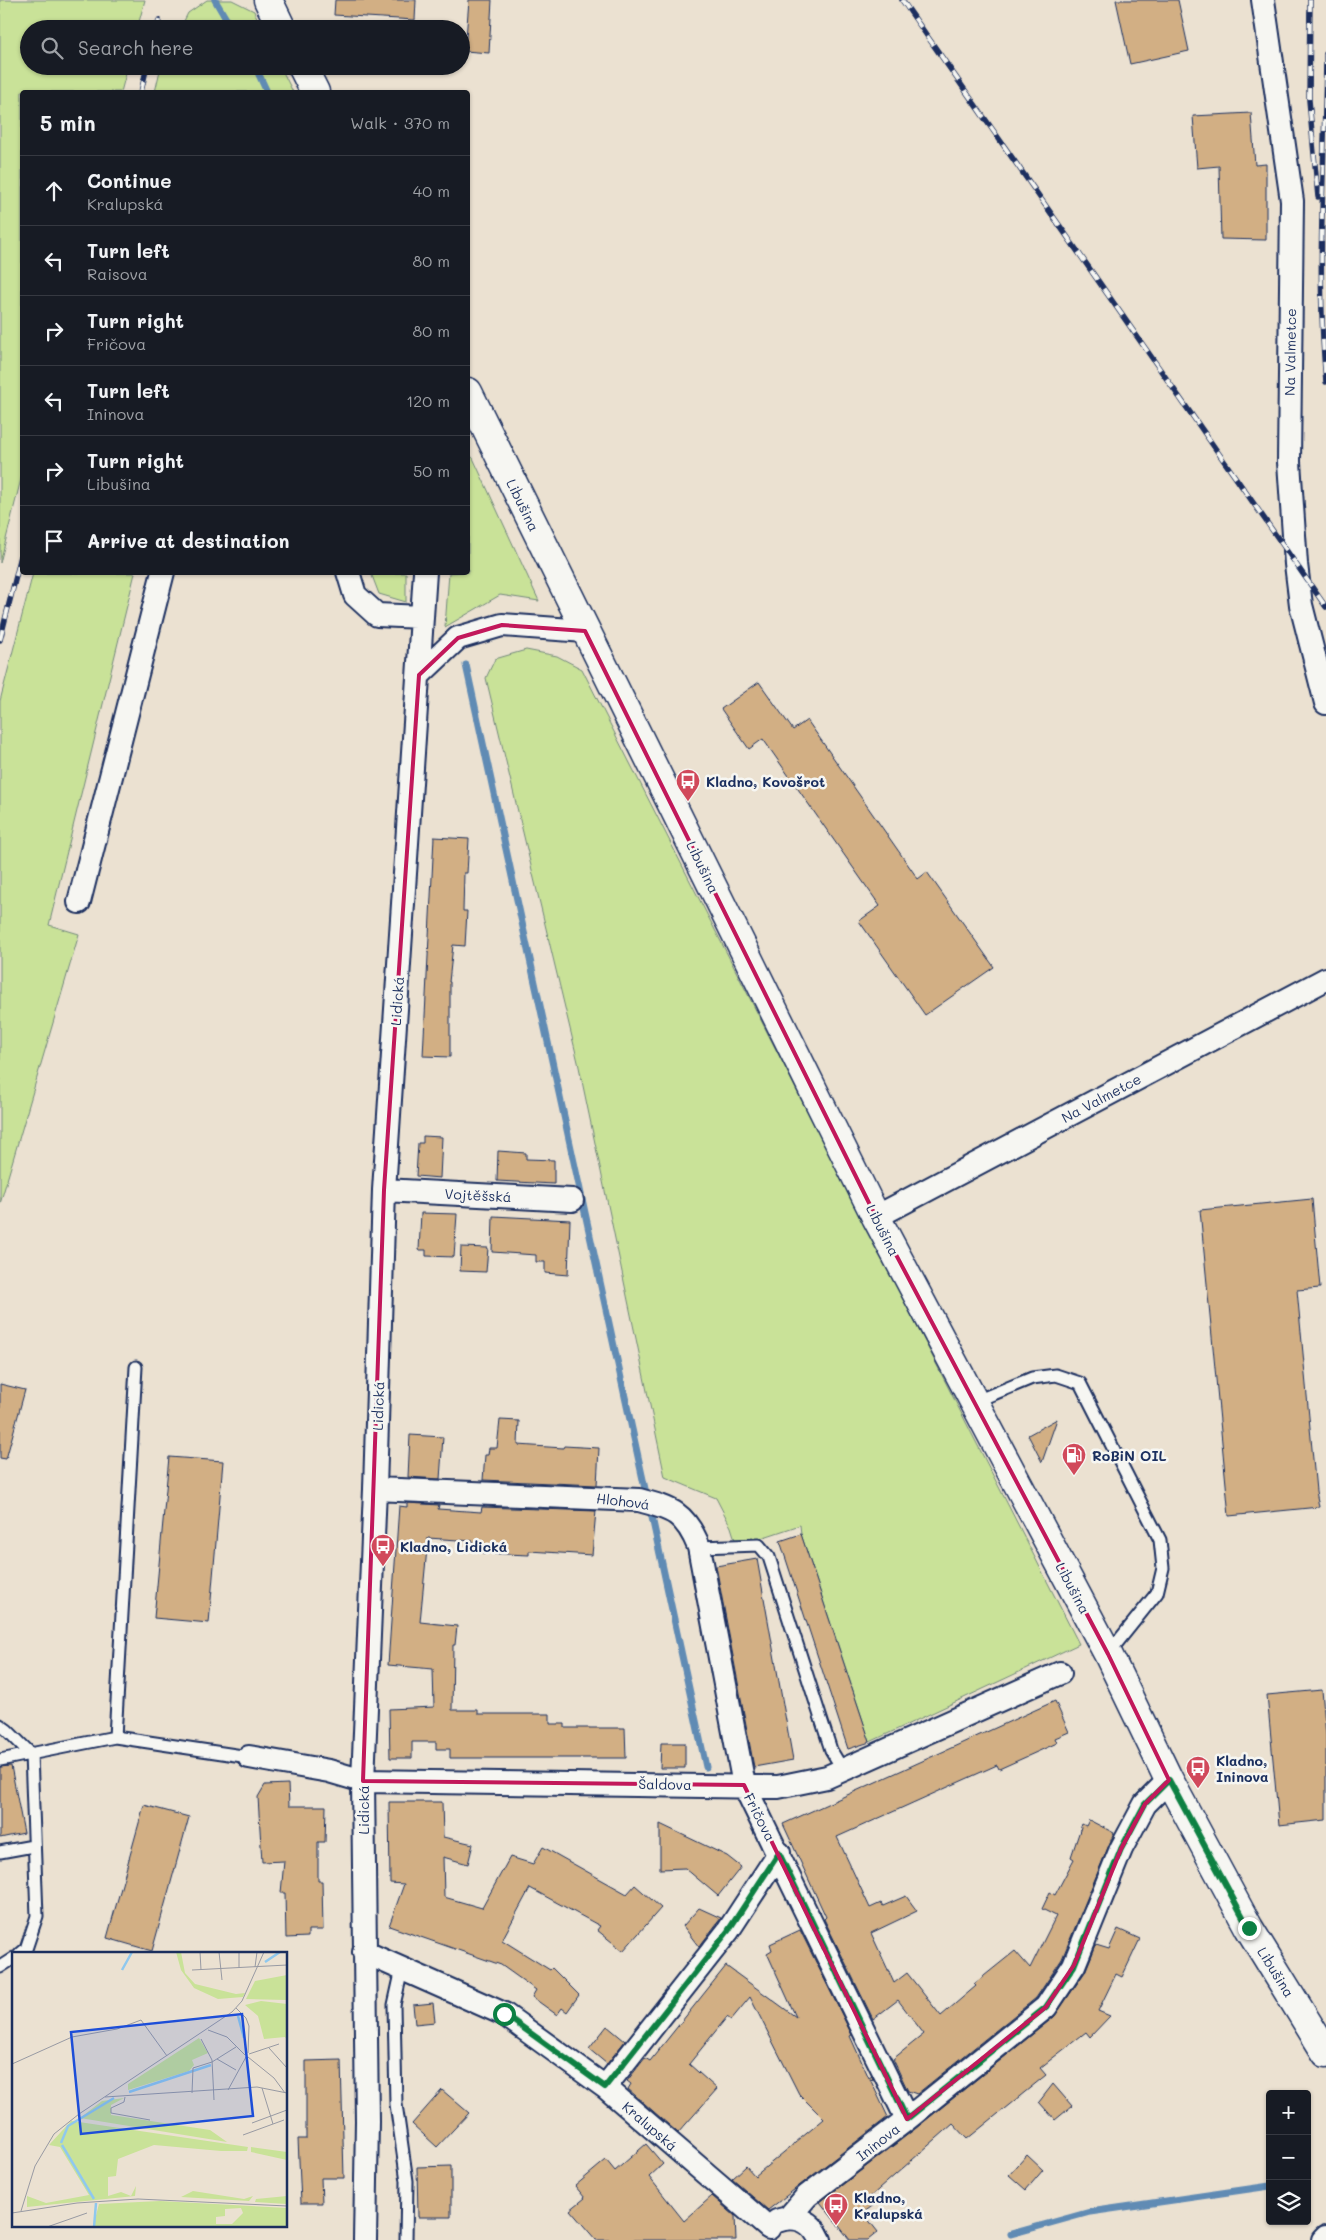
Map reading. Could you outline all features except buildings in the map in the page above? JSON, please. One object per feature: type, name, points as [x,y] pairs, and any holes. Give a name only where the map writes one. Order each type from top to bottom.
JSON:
[{"type":"main road","points":[[268,0],[278,20]]},
{"type":"main road","points":[[306,75],[314,90]]},
{"type":"main road","name":"Libušina","points":[[470,396],[876,1217],[1108,1654],[1169,1780],[1249,1928],[1326,2053]]},
{"type":"street","name":"Na Valmetce","points":[[1263,0],[1292,201],[1289,462],[1296,564],[1301,605],[1326,703]]},
{"type":"street","points":[[79,902],[162,575]]},
{"type":"street","points":[[349,575],[355,595],[377,615],[422,617]]},
{"type":"street","name":"Lidická","points":[[365,2240],[367,2121],[363,1780],[376,1489],[384,1190],[426,575]]},
{"type":"street","points":[[419,676],[458,638],[502,625],[585,631]]},
{"type":"street","name":"Na Valmetce","points":[[876,1217],[1326,979]]},
{"type":"street","name":"Vojtěšská","points":[[384,1190],[572,1200]]},
{"type":"street","name":"Hlohová","points":[[376,1489],[639,1500],[665,1507],[679,1515],[690,1526],[698,1547],[744,1785]]},
{"type":"street","name":"Šaldova","points":[[248,1757],[329,1771],[363,1780],[778,1787],[828,1777],[1060,1672]]},
{"type":"street","name":"Ininova","points":[[766,2234],[778,2221],[789,2217],[807,2196],[907,2119],[1046,2007],[1074,1966],[1121,1849],[1133,1826],[1145,1804],[1169,1780]]},
{"type":"street","name":"Fričova","points":[[744,1785],[779,1853],[907,2119]]},
{"type":"street","points":[[605,2087],[728,1931],[779,1853]]},
{"type":"street","name":"Kralupská","points":[[364,1952],[504,2014],[605,2087],[766,2234]]},
{"type":"street","points":[[789,2217],[800,2218],[809,2223],[817,2231],[820,2240]]},
{"type":"street","points":[[1323,2240],[1326,2237]]},
{"type":"lane","points":[[115,1737],[136,1367]]},
{"type":"lane","points":[[973,1402],[1032,1378],[1056,1375],[1080,1383],[1160,1540],[1163,1568],[1157,1593],[1108,1654]]},
{"type":"lane","points":[[698,1547],[759,1545],[769,1557],[831,1750],[843,1770]]},
{"type":"lane","points":[[0,1725],[30,1754],[37,1916],[26,1949],[22,1952]]},
{"type":"lane","points":[[0,1760],[115,1737],[248,1757]]},
{"type":"lane","points":[[0,1852],[33,1846]]},
{"type":"lane","points":[[0,1967],[12,1959]]},
{"type":"lane","points":[[402,1969],[394,2005],[394,2015],[396,2104],[407,2181],[406,2240]]},
{"type":"highlighted area","points":[[502,625],[585,631],[876,1217],[1108,1654],[1169,1780],[1145,1804],[1121,1849],[1074,1965],[1046,2007],[907,2119],[744,1785],[363,1781],[384,1190],[419,675],[458,638]]},
{"type":"green space","points":[[0,0],[145,0],[139,20],[20,20],[20,75],[126,75],[122,90],[20,90],[20,483],[0,563]]},
{"type":"green space","points":[[207,0],[232,0],[254,11],[258,20],[184,20],[188,13]]},
{"type":"green space","points":[[159,75],[284,75],[292,90],[155,90]]},
{"type":"green space","points":[[470,455],[539,601],[500,595],[445,627],[449,575],[470,575]]},
{"type":"green space","points":[[32,575],[135,575],[49,925],[79,934],[0,1204],[0,701]]},
{"type":"green space","points":[[372,575],[406,575],[406,602],[379,594]]},
{"type":"green space","points":[[526,650],[557,656],[582,669],[1079,1644],[870,1742],[801,1534],[800,1525],[737,1546],[731,1527],[716,1498],[665,1477],[578,1062],[486,678],[495,659]]},
{"type":"waterway","points":[[215,0],[227,20]]},
{"type":"waterway","points":[[259,75],[266,90]]},
{"type":"waterway","points":[[466,665],[647,1498]]},
{"type":"waterway","points":[[650,1508],[706,1767]]},
{"type":"waterway","points":[[1011,2234],[1090,2212],[1266,2187]]},
{"type":"railway","points":[[902,0],[1326,607]]},
{"type":"railway","points":[[1310,0],[1309,100],[1318,197]]},
{"type":"railway","points":[[1326,54],[1321,259],[1326,382]]},
{"type":"railway","points":[[141,90],[145,75]]},
{"type":"railway","points":[[0,640],[20,560]]},
{"type":"place","name":"Kladno, Kovošrot","points":[[688,802]]},
{"type":"place","name":"RoBiN OIL","points":[[1074,1476]]},
{"type":"place","name":"Kladno, Lidická","points":[[383,1567]]},
{"type":"place","name":"Kladno, Ininova","points":[[1198,1789]]},
{"type":"place","name":"Kladno, Kralupská","points":[[836,2226]]},
{"type":"route","points":[[504,2014],[605,2087],[728,1931],[779,1853],[907,2119],[1046,2007],[1074,1966],[1121,1849],[1145,1804],[1169,1780],[1249,1928]]}]
